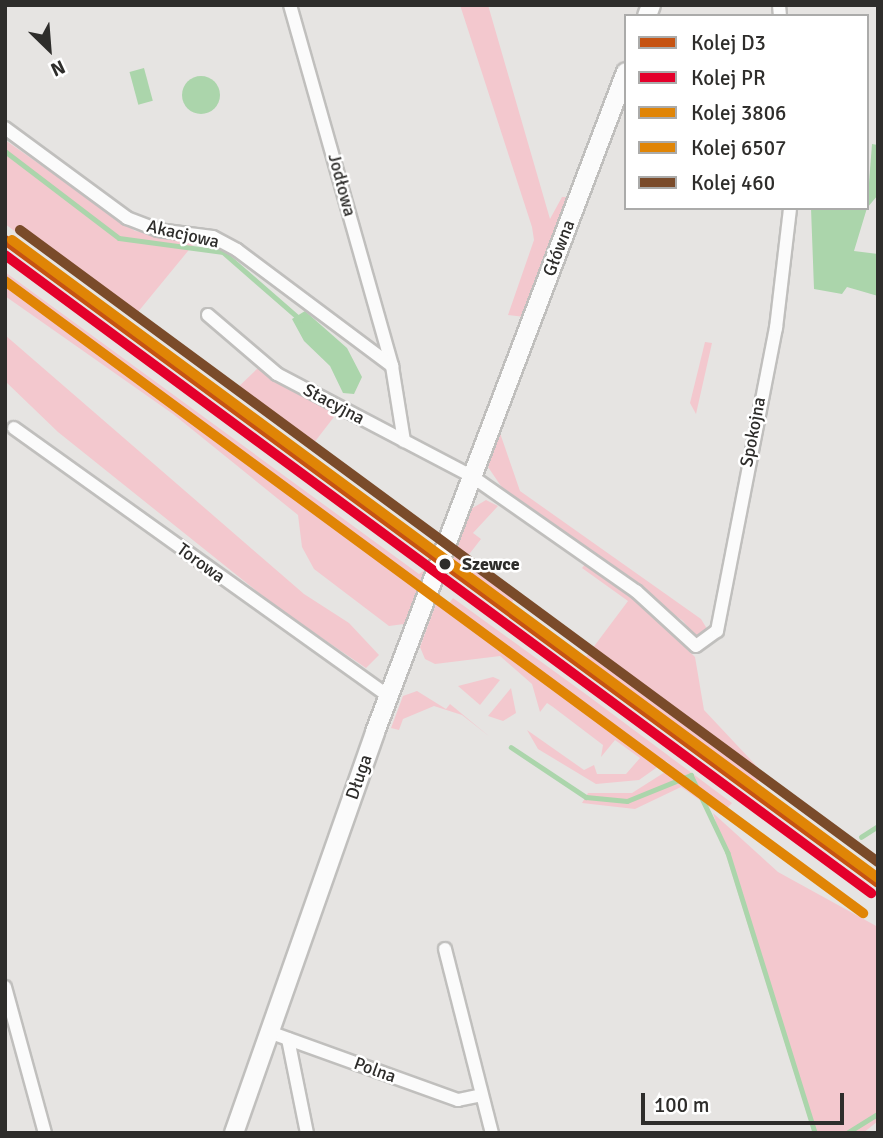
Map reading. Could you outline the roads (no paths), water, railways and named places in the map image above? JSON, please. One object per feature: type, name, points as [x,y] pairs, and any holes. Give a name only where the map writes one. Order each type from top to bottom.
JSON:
[{"type":"street","name":"Jodłowa","points":[[290,5],[392,366],[404,441]]},
{"type":"street","name":"Główna","points":[[493,424],[624,77]]},
{"type":"street","name":"Akacjowa","points":[[5,128],[127,218],[158,230],[213,237],[237,250],[392,366]]},
{"type":"street","name":"Spokojna","points":[[696,646],[717,631],[776,328],[790,210]]},
{"type":"street","name":"Stacyjna","points":[[208,315],[277,373],[473,477],[636,591],[696,646]]},
{"type":"street","name":"Długa","points":[[234,1133],[389,696],[493,424]]},
{"type":"street","name":"Torowa","points":[[14,428],[389,696]]},
{"type":"street","points":[[444,949],[492,1133]]},
{"type":"street","points":[[5,987],[45,1133]]},
{"type":"street","name":"Polna","points":[[270,1032],[458,1100],[481,1095]]},
{"type":"street","points":[[288,1039],[307,1133]]},
{"type":"waterway","points":[[5,151],[119,238],[223,252],[301,320]]},
{"type":"waterway","points":[[511,747],[586,797],[627,801],[691,775],[728,853],[815,1133]]},
{"type":"waterway","points":[[861,837],[878,826]]},
{"type":"waterway","points":[[847,1133],[878,1114]]},
{"type":"rail line","name":"460","points":[[20,230],[878,862]]},
{"type":"rail line","name":"D3","points":[[5,240],[878,883]]},
{"type":"rail line","name":"3806","points":[[12,240],[878,878]]},
{"type":"rail line","name":"PR","points":[[5,255],[871,893]]},
{"type":"rail line","name":"6507","points":[[5,281],[863,913]]},
{"type":"place","name":"Szewce","points":[[445,564]]}]
